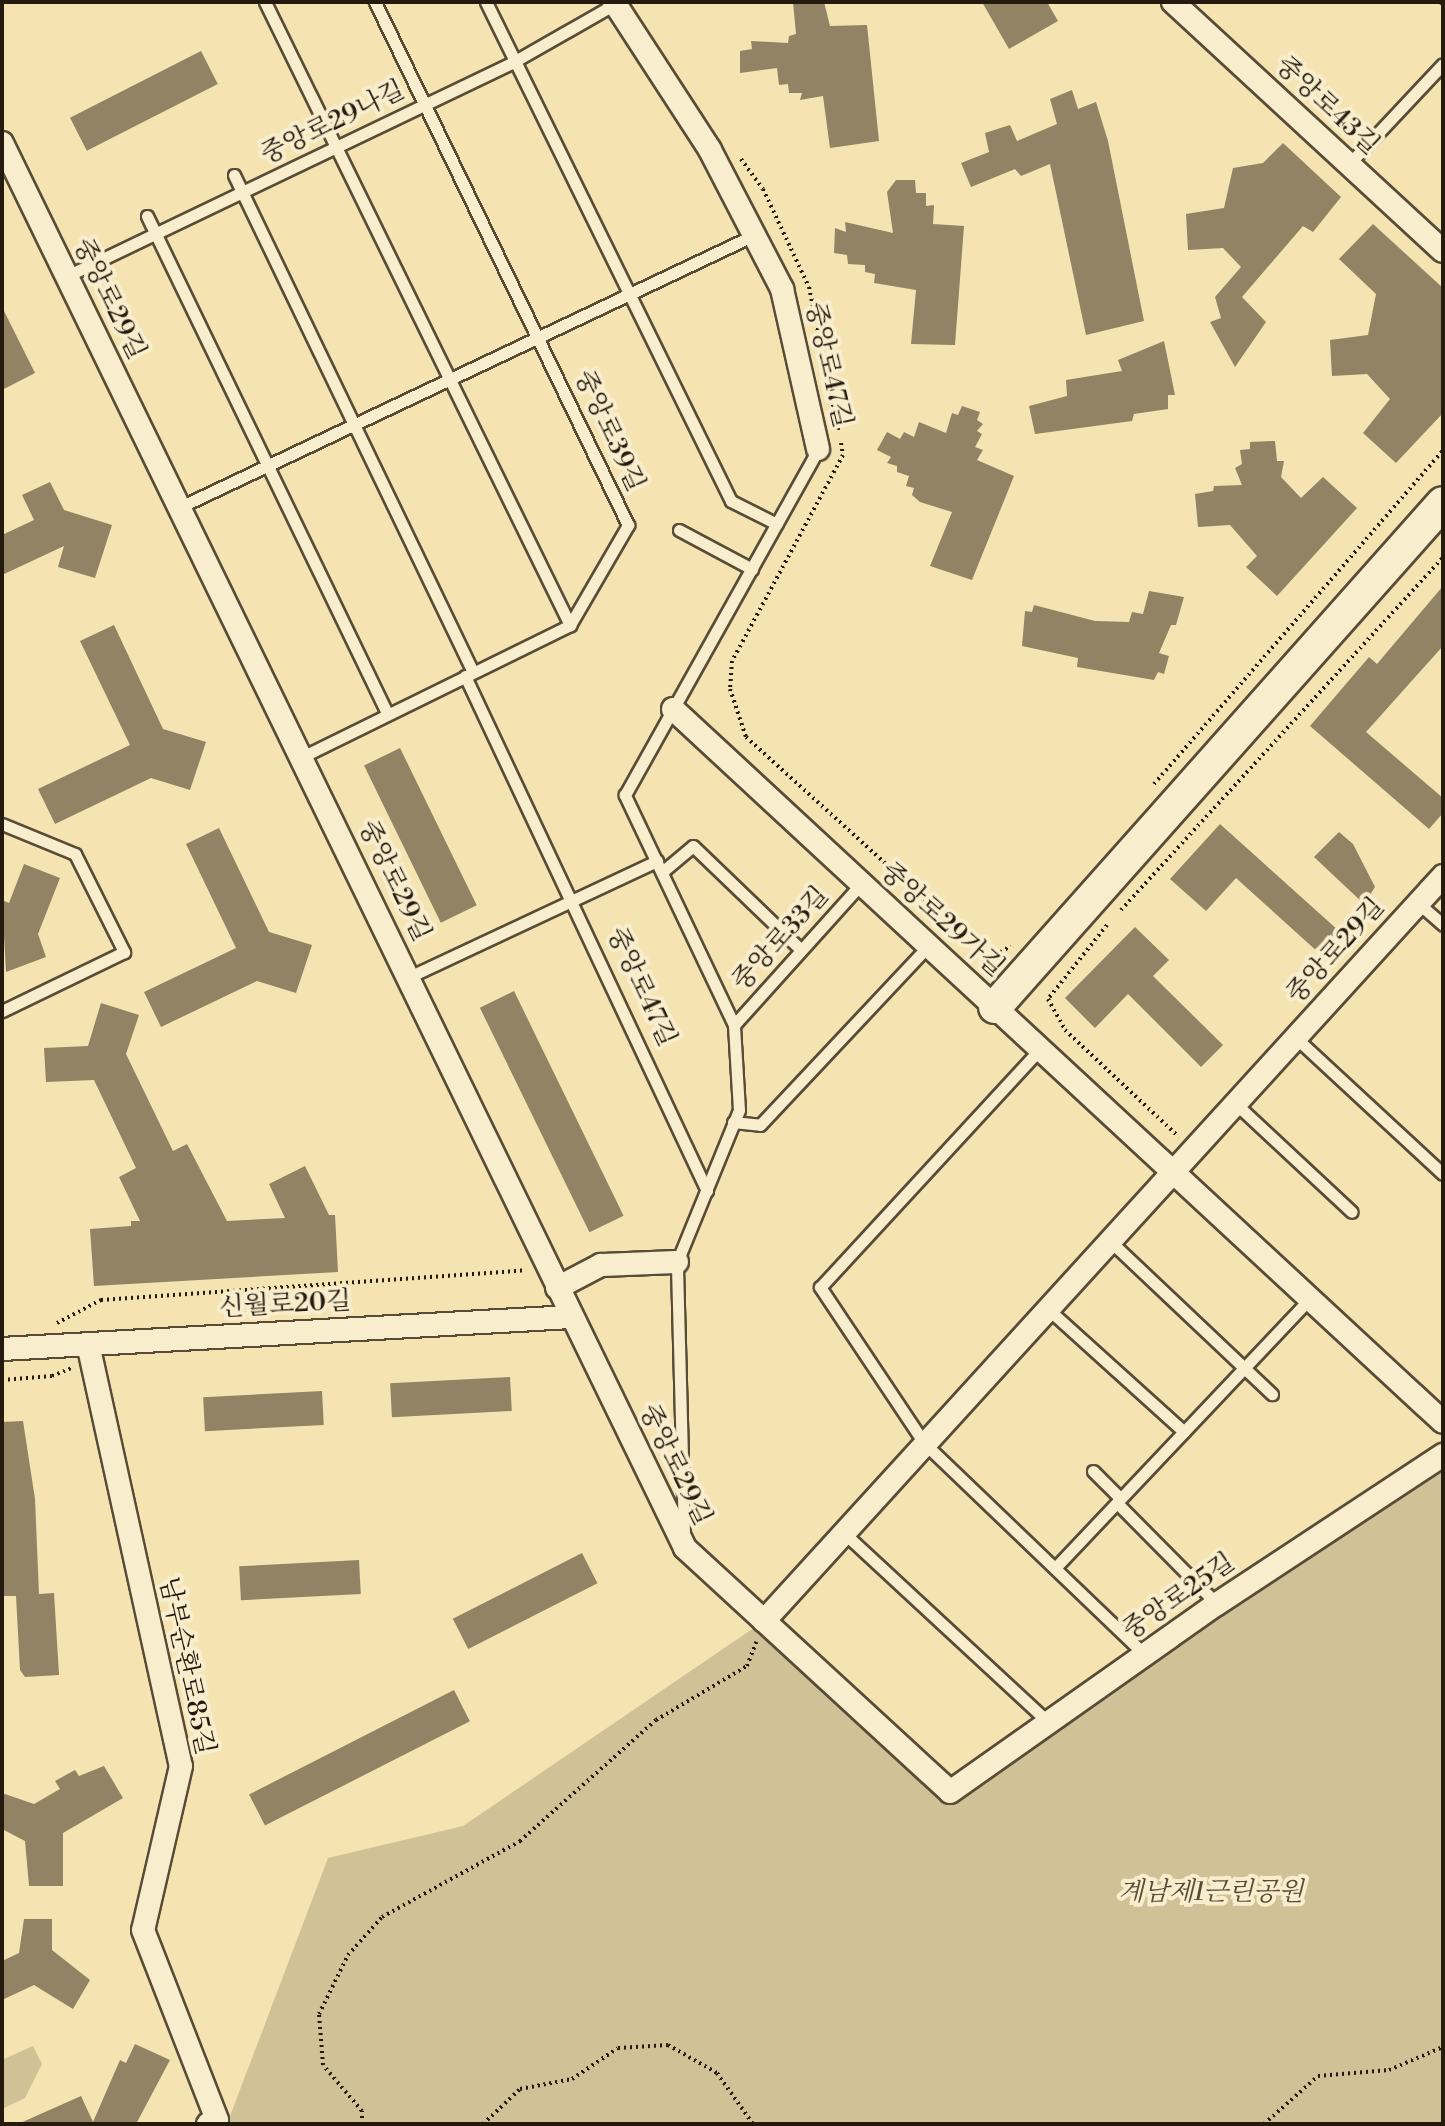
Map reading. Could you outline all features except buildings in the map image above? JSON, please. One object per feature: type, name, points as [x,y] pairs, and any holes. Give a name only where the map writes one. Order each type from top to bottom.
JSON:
[{"type":"street","name":"중앙로43길","points":[[1173,2],[1443,251]]},
{"type":"street","name":"중앙로47길","points":[[615,3],[710,150],[782,289],[818,449]]},
{"type":"street","name":"중앙로29길","points":[[2,143],[685,1548],[950,1792]]},
{"type":"street","points":[[995,1007],[1443,503]]},
{"type":"street","name":"중앙로29가길","points":[[673,709],[1174,1172]]},
{"type":"street","name":"중앙로29길","points":[[764,1621],[1443,876]]},
{"type":"street","points":[[1174,1172],[1443,1422]]},
{"type":"street","points":[[552,1278],[601,1265],[677,1262]]},
{"type":"street","name":"신월로20길","points":[[2,1349],[571,1317]]},
{"type":"street","name":"남부순환로85길","points":[[88,1344],[181,1766],[143,1930],[217,2120],[208,2124]]},
{"type":"street","name":"중앙로25길","points":[[950,1792],[1217,1604],[1443,1455]]},
{"type":"lane","points":[[265,2],[570,625],[302,757]]},
{"type":"lane","name":"중앙로39길","points":[[375,2],[541,338],[628,525],[570,625]]},
{"type":"lane","points":[[486,2],[731,501],[777,524]]},
{"type":"lane","name":"중앙로29나길","points":[[67,276],[515,61],[615,3]]},
{"type":"lane","points":[[1349,164],[1443,64]]},
{"type":"lane","points":[[234,175],[469,674]]},
{"type":"lane","points":[[147,216],[387,713]]},
{"type":"lane","points":[[180,507],[452,382],[752,236]]},
{"type":"lane","name":"중앙로47길","points":[[685,1548],[677,1262],[739,1110],[734,1025],[625,795],[818,449]]},
{"type":"lane","points":[[679,530],[752,569]]},
{"type":"lane","name":"중앙로47길","points":[[469,674],[570,902],[707,1191]]},
{"type":"lane","points":[[2,824],[75,854],[124,952],[2,1011]]},
{"type":"lane","points":[[409,977],[570,902],[659,866],[693,846],[800,949]]},
{"type":"lane","name":"중앙로33길","points":[[734,1025],[861,884]]},
{"type":"lane","name":"중앙로29길","points":[[1418,903],[1443,925]]},
{"type":"lane","points":[[733,1122],[760,1125],[929,945]]},
{"type":"lane","name":"중앙로29길","points":[[1296,1038],[1443,1174]]},
{"type":"lane","points":[[1040,1049],[820,1287],[924,1443],[1145,1655]]},
{"type":"lane","points":[[1236,1104],[1352,1212]]},
{"type":"lane","points":[[1110,1241],[1272,1394]]},
{"type":"lane","points":[[1055,1568],[1310,1298]]},
{"type":"lane","points":[[1048,1309],[1184,1432]]},
{"type":"lane","points":[[1093,1471],[1217,1604]]},
{"type":"lane","points":[[844,1533],[1049,1723]]},
{"type":"path","points":[[735,151],[763,189],[809,287],[843,455],[732,661],[730,689],[746,737],[990,958],[1019,942]]},
{"type":"path","points":[[1152,786],[1443,450]]},
{"type":"path","points":[[1194,1151],[1065,1030],[1048,999],[1107,924],[1443,557]]},
{"type":"path","points":[[48,1328],[101,1300],[552,1278]]},
{"type":"path","points":[[362,2124],[362,2111],[323,2065],[319,2014],[348,1955],[382,1917],[520,1841],[656,1720],[747,1666],[764,1621]]},
{"type":"path","points":[[483,2124],[520,2089],[572,2079],[618,2048],[668,2045],[717,2073],[753,2124]]},
{"type":"path","points":[[1264,2124],[1318,2076],[1389,2070],[1443,2047]]},
{"type":"green space","name":"계남제1근린공원","points":[[1443,1455],[1443,2124],[227,2124],[328,1858],[463,1826],[764,1621],[951,1792]]},
{"type":"green space","points":[[33,2046],[42,2064],[25,2098],[2,2109],[2,2060]]}]
